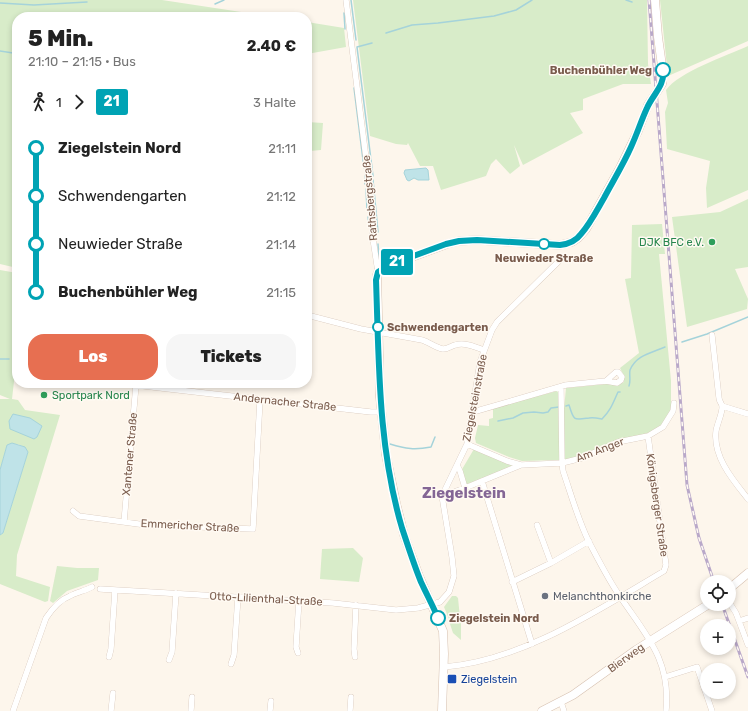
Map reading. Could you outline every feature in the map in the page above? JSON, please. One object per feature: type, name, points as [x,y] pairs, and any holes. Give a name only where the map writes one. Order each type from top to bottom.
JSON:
[{"type":"street","name":"Rathsbergstraße","points":[[346,0],[369,181],[378,272],[376,280],[381,412],[389,473],[400,519],[415,565],[432,605]]},
{"type":"street","points":[[378,272],[389,265],[446,244],[459,241],[477,240],[560,245],[569,243],[578,238],[590,223],[620,168],[638,131],[648,105],[660,89],[663,81],[655,0]]},
{"type":"street","name":"Ziegelsteinstraße","points":[[442,496],[467,444],[478,374],[484,350],[492,330],[497,322],[558,262]]},
{"type":"street","points":[[312,316],[361,329],[422,340],[444,349],[458,344],[464,344],[484,350]]},
{"type":"street","points":[[712,335],[719,398],[722,406],[716,431],[716,443],[722,462],[731,478],[748,499]]},
{"type":"street","points":[[473,412],[561,387],[606,381]]},
{"type":"street","points":[[561,387],[562,463],[568,484],[589,541],[620,597],[650,640],[661,663],[665,677],[667,694],[666,711]]},
{"type":"street","name":"Xantener Straße","points":[[124,522],[136,388]]},
{"type":"street","name":"Andernacher Straße","points":[[161,388],[381,412]]},
{"type":"street","name":"Emmericher Straße","points":[[72,511],[79,516],[146,525],[253,529],[260,400]]},
{"type":"street","name":"Am Anger","points":[[442,496],[521,465],[562,463],[582,458],[618,442],[648,436],[663,427],[673,411],[674,403]]},
{"type":"street","points":[[722,406],[748,414]]},
{"type":"street","name":"Königsberger Straße","points":[[444,667],[470,664],[492,659],[532,644],[588,616],[664,571],[666,565],[648,436]]},
{"type":"street","points":[[467,444],[507,461],[521,465]]},
{"type":"street","points":[[457,465],[465,488]]},
{"type":"street","points":[[482,481],[532,644]]},
{"type":"street","points":[[442,496],[454,576],[451,588],[446,597],[440,602],[432,605],[443,631],[444,667],[442,711]]},
{"type":"street","points":[[537,525],[551,563]]},
{"type":"street","points":[[512,582],[551,563],[589,541]]},
{"type":"street","points":[[736,584],[748,573]]},
{"type":"street","points":[[13,711],[46,618],[53,608],[62,600],[92,587]]},
{"type":"street","name":"Otto-Lilienthal-Straße","points":[[100,589],[299,600],[396,610],[432,605]]},
{"type":"street","points":[[109,657],[111,649],[115,590]]},
{"type":"street","points":[[169,660],[172,652],[176,593]]},
{"type":"street","points":[[231,664],[234,655],[238,597]]},
{"type":"street","points":[[298,653],[296,647],[299,600]]},
{"type":"street","points":[[355,658],[356,605]]},
{"type":"street","name":"Bierweg","points":[[542,711],[561,702],[590,684],[650,640],[700,609]]},
{"type":"street","points":[[735,611],[748,645]]},
{"type":"street","points":[[740,621],[748,618]]},
{"type":"street","points":[[665,677],[696,667],[712,711]]},
{"type":"street","points":[[111,711],[113,693]]},
{"type":"street","points":[[191,711],[192,697]]},
{"type":"street","points":[[350,711],[351,697]]},
{"type":"street","points":[[270,711],[271,701]]},
{"type":"street","points":[[561,702],[564,711]]},
{"type":"green space","points":[[0,0],[162,0],[241,12],[12,12],[12,267],[0,264]]},
{"type":"green space","points":[[353,0],[647,0],[648,64],[651,84],[623,84],[583,99],[583,110],[570,113],[583,133],[523,165],[514,145],[520,166],[510,174],[496,159],[491,164],[486,176],[441,190],[433,166],[420,166],[408,143],[407,145],[396,144],[370,136]]},
{"type":"green space","points":[[660,0],[748,0],[748,41],[668,76]]},
{"type":"green space","points":[[312,23],[344,28],[346,47],[312,53]]},
{"type":"green space","points":[[748,46],[748,190],[707,208],[706,188],[710,161],[667,149],[665,112],[668,103],[666,90],[672,83],[692,71]]},
{"type":"green space","points":[[312,122],[323,123],[321,150],[312,151]]},
{"type":"green space","name":"DJK BFC e.V.","points":[[748,199],[748,267],[735,269],[748,299],[747,309],[687,327],[672,217],[720,212]]},
{"type":"green space","points":[[662,224],[665,254],[659,254],[671,381],[671,411],[661,427],[647,434],[572,460],[564,460],[564,409],[566,388],[607,384],[617,385],[624,382],[624,376],[620,368],[639,353],[625,279],[631,278],[632,225]]},
{"type":"green space","points":[[0,270],[12,272],[12,388],[13,388],[12,399],[18,400],[25,410],[60,415],[17,555],[16,576],[50,587],[48,601],[45,602],[0,584],[0,535],[3,533],[28,452],[19,445],[7,445],[0,470],[0,399],[10,399],[0,395]]},
{"type":"green space","points":[[557,391],[559,394],[559,460],[522,461],[476,443],[475,438],[478,425],[489,426],[489,419],[493,418],[493,408]]},
{"type":"green space","points":[[474,449],[514,465],[465,485],[461,471]]},
{"type":"green space","points":[[353,548],[363,558],[359,582],[320,579],[322,549]]},
{"type":"green space","points":[[57,566],[99,568],[98,580],[67,591],[53,603],[50,601]]},
{"type":"green space","points":[[452,596],[456,596],[458,598],[460,618],[449,619],[444,607]]},
{"type":"green space","points":[[449,621],[461,621],[461,640],[453,633]]},
{"type":"water","points":[[426,168],[428,170],[429,180],[418,180],[414,178],[409,181],[404,173],[405,170]]},
{"type":"water","points":[[13,414],[30,418],[42,426],[37,437],[34,439],[10,429],[9,421]]},
{"type":"water","points":[[12,443],[25,447],[28,452],[3,533],[0,535],[0,470],[7,445]]},
{"type":"waterway","points":[[215,4],[224,0]]},
{"type":"waterway","points":[[351,0],[356,40]]},
{"type":"waterway","points":[[386,33],[412,25],[494,16],[516,10],[532,0]]},
{"type":"waterway","points":[[626,0],[632,2]]},
{"type":"waterway","points":[[0,3],[34,5],[87,2]]},
{"type":"waterway","points":[[344,13],[345,29]]},
{"type":"waterway","points":[[372,43],[357,47],[373,176]]},
{"type":"waterway","points":[[0,51],[12,53]]},
{"type":"waterway","points":[[354,88],[364,168]]},
{"type":"waterway","points":[[365,175],[365,184]]},
{"type":"waterway","points":[[373,180],[378,232]]},
{"type":"waterway","points":[[366,189],[367,209]]},
{"type":"waterway","points":[[368,217],[369,226]]},
{"type":"waterway","points":[[378,244],[379,257]]},
{"type":"waterway","points":[[682,342],[707,334],[748,317]]},
{"type":"waterway","points":[[629,386],[630,370],[636,361],[644,355],[665,347]]},
{"type":"waterway","points":[[0,359],[9,359]]},
{"type":"waterway","points":[[566,406],[569,405],[573,417],[577,419],[602,419],[610,409],[618,392],[620,392]]},
{"type":"waterway","points":[[498,421],[513,418],[523,413],[548,412],[551,408],[559,407]]},
{"type":"waterway","points":[[390,444],[415,449],[425,448],[431,447],[435,437]]},
{"type":"railway","points":[[649,0],[687,485],[699,538],[712,575]]},
{"type":"railway","points":[[724,611],[748,677]]},
{"type":"bus line","name":"21","points":[[438,618],[410,552],[389,473],[380,397],[376,275],[381,269],[389,265],[446,244],[459,241],[477,240],[564,245],[578,238],[590,223],[631,147],[648,105],[661,86],[663,70]]},
{"type":"place","name":"Buchenbühler Weg","points":[[663,70]]},
{"type":"place","name":"DJK BFC e.V.","points":[[712,242]]},
{"type":"place","name":"Neuwieder Straße","points":[[544,244]]},
{"type":"place","name":"Schwendengarten","points":[[378,327]]},
{"type":"place","name":"Sportpark Nord","points":[[44,395]]},
{"type":"place","name":"Melanchthonkirche","points":[[545,596]]},
{"type":"place","name":"Ziegelstein Nord","points":[[438,618]]},
{"type":"place","name":"Ziegelstein","points":[[452,679]]},
{"type":"district","name":"Ziegelstein","points":[[464,493]]}]
